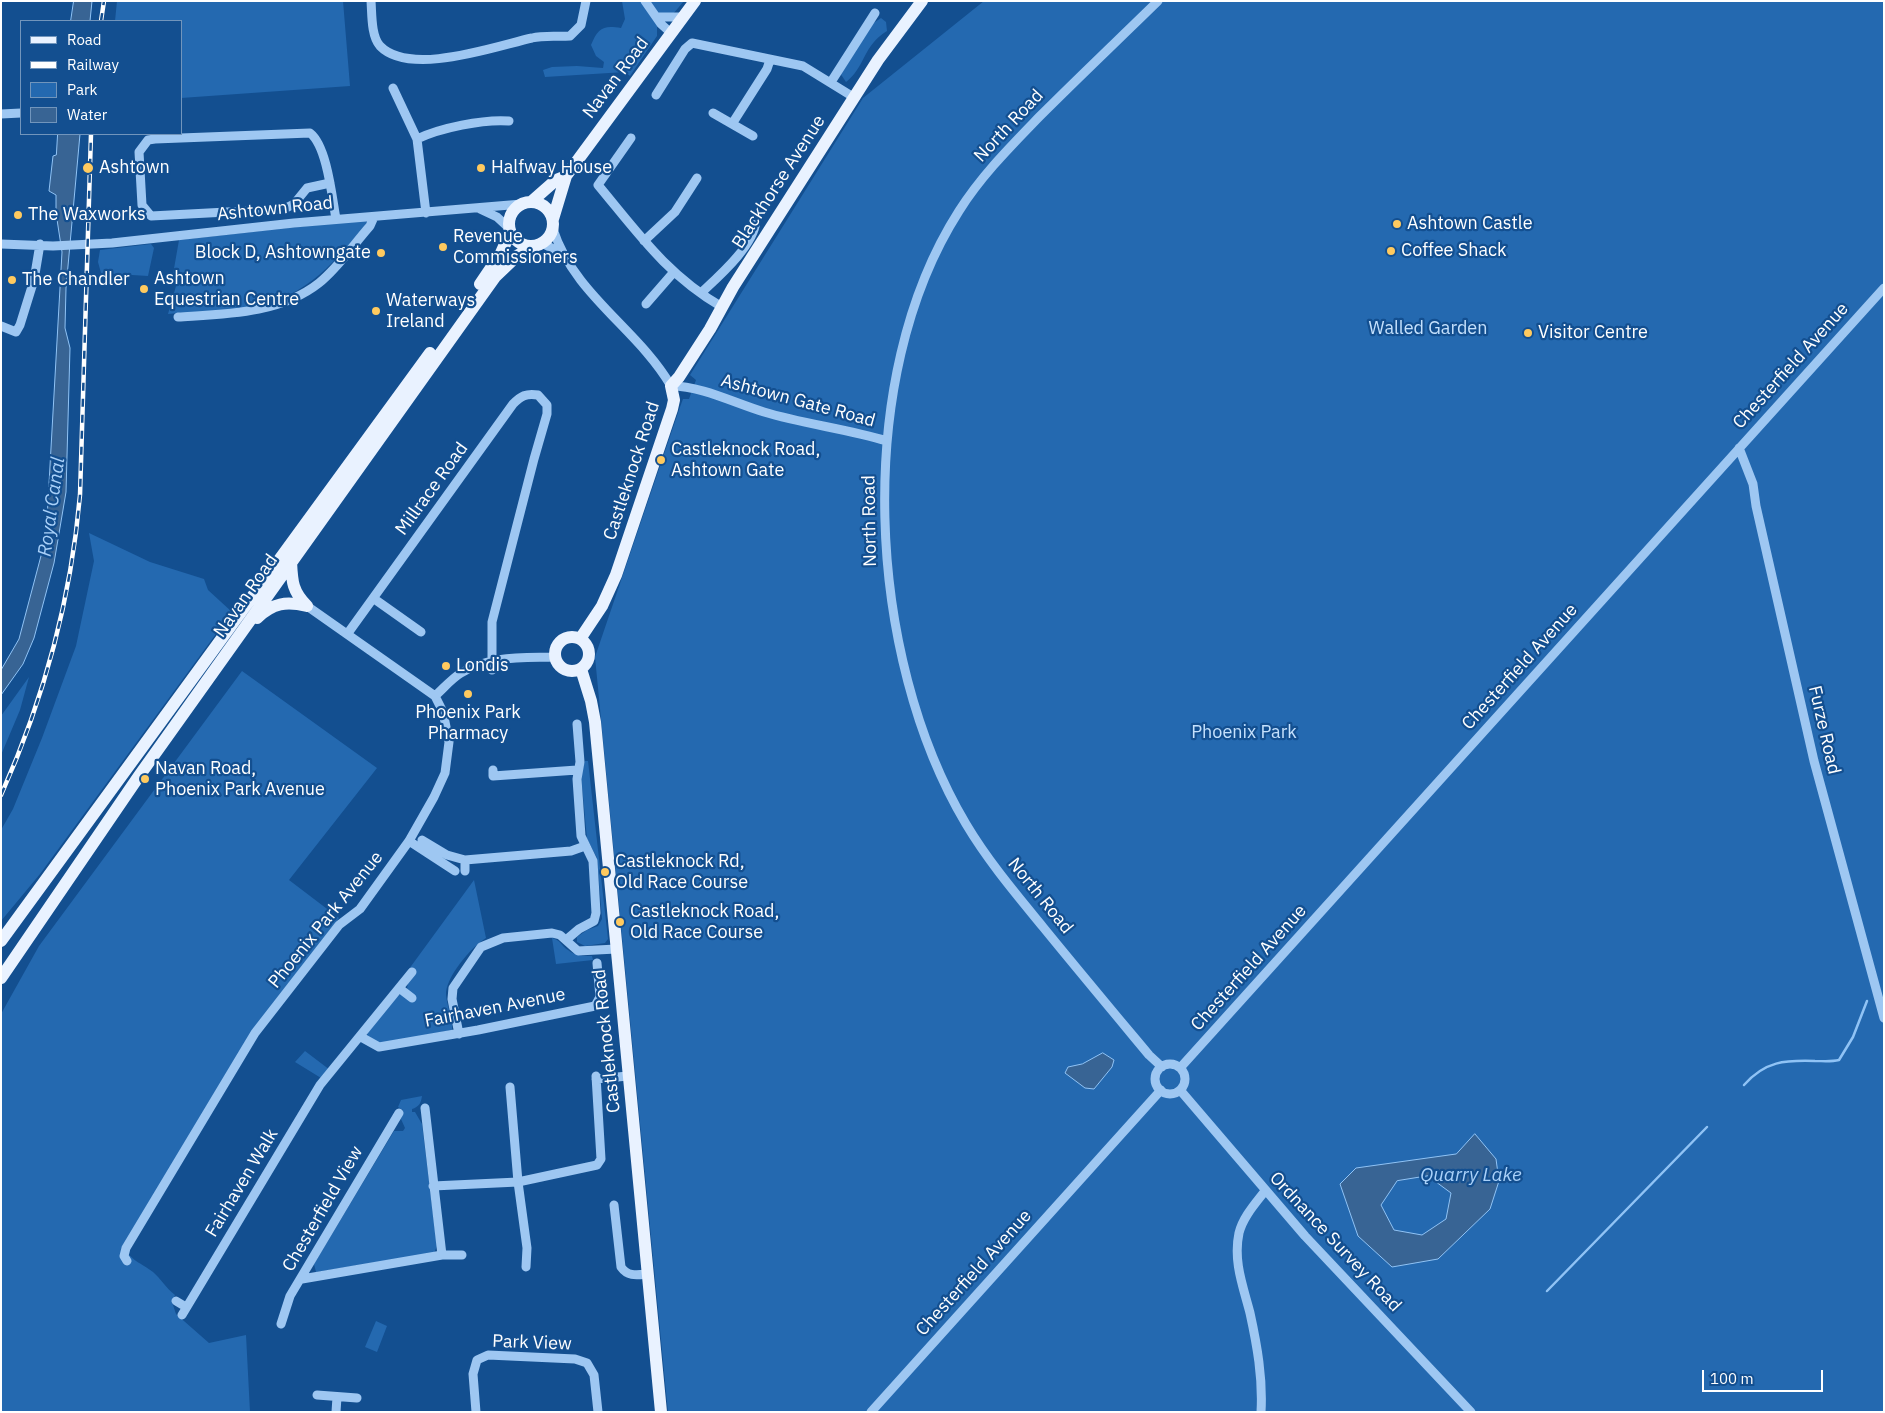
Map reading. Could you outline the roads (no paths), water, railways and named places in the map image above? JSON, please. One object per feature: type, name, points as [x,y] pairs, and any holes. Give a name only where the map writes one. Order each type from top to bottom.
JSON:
[{"type":"main road","name":"Navan Road","points":[[553,224],[566,176],[695,1]]},
{"type":"main road","name":"Blackhorse Avenue","points":[[672,386],[680,376],[733,287],[897,33],[922,1]]},
{"type":"main road","name":"Navan Road","points":[[526,203],[556,180],[566,176]]},
{"type":"main road","points":[[526,203],[543,206],[553,224],[549,237],[537,245],[518,243],[510,231],[512,212],[526,203]]},
{"type":"main road","name":"Navan Road","points":[[1,941],[459,314],[501,253],[510,231]]},
{"type":"main road","name":"Navan Road","points":[[1,978],[139,776],[494,277],[517,256],[537,245]]},
{"type":"main road","name":"Castleknock Road","points":[[580,638],[602,606],[616,575],[672,409],[672,386]]},
{"type":"main road","points":[[291,561],[292,586],[297,596],[307,606]]},
{"type":"main road","points":[[239,638],[272,606],[282,602],[307,606]]},
{"type":"main road","points":[[569,637],[580,638],[589,651],[588,661],[581,669],[576,671],[565,670],[560,667],[555,657],[560,642],[569,637]]},
{"type":"main road","name":"Castleknock Road","points":[[581,669],[595,722],[661,1412]]},
{"type":"main road","points":[[1,934],[57,864]]},
{"type":"main road","points":[[1,989],[57,898]]},
{"type":"street","points":[[371,1],[374,33],[378,44],[388,52],[429,60],[459,56],[535,37],[570,36],[581,25],[586,1]]},
{"type":"street","points":[[645,1],[658,17],[661,24],[671,33]]},
{"type":"street","name":"North Road","points":[[1158,1],[995,162],[960,209],[943,237],[909,324],[894,396],[887,441],[884,537],[893,616],[908,678],[924,733],[945,786],[982,850],[1149,1055],[1162,1067]]},
{"type":"street","points":[[831,82],[876,13]]},
{"type":"street","points":[[658,17],[683,17]]},
{"type":"street","points":[[656,95],[685,49],[692,43],[803,66],[855,98]]},
{"type":"street","points":[[732,124],[770,60]]},
{"type":"street","points":[[393,88],[417,139],[426,213]]},
{"type":"street","points":[[1,114],[20,113]]},
{"type":"street","points":[[713,113],[753,136]]},
{"type":"street","points":[[417,139],[429,133],[458,127],[489,121],[509,121]]},
{"type":"street","points":[[330,182],[307,188],[294,204],[284,209],[151,216],[142,205],[139,152],[148,140],[155,139],[310,133],[318,139],[330,182],[336,219]]},
{"type":"street","points":[[631,138],[598,185],[673,273],[722,307]]},
{"type":"street","points":[[644,241],[676,212],[697,178]]},
{"type":"street","name":"Ashtown Road","points":[[40,244],[73,245],[336,219],[480,209],[526,203]]},
{"type":"street","points":[[480,209],[497,217],[510,231]]},
{"type":"street","points":[[178,317],[259,309],[293,299],[319,283],[370,226],[374,217]]},
{"type":"street","points":[[701,293],[730,265],[754,231],[756,221]]},
{"type":"street","name":"Castleknock Road","points":[[553,224],[562,253],[582,283],[660,366],[672,386]]},
{"type":"street","points":[[1,244],[40,244],[34,280],[20,325],[16,332],[1,326]]},
{"type":"street","points":[[537,245],[562,253]]},
{"type":"street","points":[[646,304],[673,273]]},
{"type":"street","name":"Chesterfield Avenue","points":[[1180,1068],[1884,288]]},
{"type":"street","name":"Ashtown Gate Road","points":[[672,386],[693,389],[764,412],[822,427],[865,434],[887,441]]},
{"type":"street","name":"Millrace Road","points":[[348,634],[513,404],[521,396],[529,393],[538,394],[547,405],[548,414],[534,458],[492,622],[491,666]]},
{"type":"street","name":"Furze Road","points":[[1739,448],[1753,484],[1756,506],[1814,761],[1884,1018]]},
{"type":"street","points":[[373,598],[421,632]]},
{"type":"street","points":[[307,606],[435,696],[461,673],[491,666],[509,658],[555,657]]},
{"type":"street","name":"Phoenix Park Avenue","points":[[127,1261],[124,1256],[126,1248],[255,1032],[339,925],[360,909],[409,841],[434,797],[445,774],[449,757],[443,712],[435,696]]},
{"type":"street","points":[[566,940],[579,929],[590,924],[596,917],[593,861],[582,836],[577,770],[580,762],[577,724]]},
{"type":"street","points":[[493,770],[493,776],[577,770]]},
{"type":"street","points":[[422,840],[447,855],[465,860],[571,851],[586,846]]},
{"type":"street","points":[[409,841],[455,871]]},
{"type":"street","points":[[465,860],[465,871]]},
{"type":"street","points":[[459,1034],[452,999],[453,988],[481,947],[503,938],[552,933],[560,935],[578,952],[616,949]]},
{"type":"street","name":"Fairhaven Avenue","points":[[361,1037],[379,1047],[436,1036],[459,1034],[595,1006],[600,997],[597,963]]},
{"type":"street","points":[[361,1037],[412,972]]},
{"type":"street","points":[[399,988],[412,998]]},
{"type":"street","name":"Fairhaven Walk","points":[[176,1301],[184,1311],[320,1085],[361,1037]]},
{"type":"street","points":[[1169,1064],[1180,1068],[1185,1080],[1180,1090],[1169,1093],[1161,1090],[1156,1078],[1162,1067],[1169,1064]]},
{"type":"street","points":[[434,1186],[518,1182],[583,1169],[600,1162],[596,1078],[628,1076]]},
{"type":"street","points":[[510,1087],[518,1182],[526,1238],[526,1267]]},
{"type":"street","name":"Chesterfield Avenue","points":[[871,1412],[1161,1090]]},
{"type":"street","name":"Ordnance Survey Road","points":[[1180,1090],[1305,1236],[1471,1412]]},
{"type":"street","points":[[425,1108],[442,1256]]},
{"type":"street","name":"Chesterfield View","points":[[281,1324],[286,1304],[399,1112]]},
{"type":"street","points":[[1261,1412],[1261,1371],[1250,1313],[1239,1274],[1237,1252],[1239,1232],[1248,1214],[1265,1191]]},
{"type":"street","points":[[614,1205],[621,1267],[625,1273],[632,1275],[648,1274]]},
{"type":"street","points":[[302,1279],[442,1256],[462,1255]]},
{"type":"street","name":"Park View","points":[[476,1412],[473,1374],[477,1360],[488,1355],[575,1359],[588,1363],[594,1375],[598,1412]]},
{"type":"street","points":[[317,1395],[357,1398]]},
{"type":"street","points":[[336,1412],[338,1396]]},
{"type":"water","points":[[74,1],[92,1],[90,20],[71,20]]},
{"type":"water","name":"Royal Canal","points":[[58,135],[80,135],[66,288],[65,328],[70,348],[66,492],[54,563],[34,638],[23,664],[1,695],[1,670],[19,639],[46,537],[62,252],[56,213],[56,195],[49,191],[53,156],[56,155]]},
{"type":"water","points":[[1103,1053],[1114,1060],[1112,1067],[1094,1089],[1085,1088],[1065,1073],[1068,1067],[1082,1064]]},
{"type":"water","name":"Quarry Lake","points":[[1475,1134],[1496,1159],[1499,1181],[1490,1209],[1438,1259],[1392,1267],[1358,1236],[1340,1184],[1356,1168],[1456,1154]],"holes":[[[1428,1176],[1451,1193],[1446,1219],[1422,1235],[1394,1230],[1381,1205],[1397,1181]]]},
{"type":"waterway","points":[[1744,1085],[1760,1071],[1776,1064],[1794,1061],[1839,1060],[1853,1037],[1867,1001]]},
{"type":"waterway","points":[[1547,1291],[1707,1127]]},
{"type":"railway","points":[[101,20],[104,1]]},
{"type":"railway","points":[[1,795],[43,685],[62,610],[76,534],[80,495],[91,135]]},
{"type":"place","name":"Ashtown","points":[[88,168]]},
{"type":"place","name":"Halfway House","points":[[481,168]]},
{"type":"place","name":"The Waxworks","points":[[18,215]]},
{"type":"place","name":"Ashtown Castle","points":[[1397,224]]},
{"type":"place","name":"Revenue Commissioners","points":[[443,247]]},
{"type":"place","name":"Coffee Shack","points":[[1391,251]]},
{"type":"place","name":"Block D, Ashtowngate","points":[[381,253]]},
{"type":"place","name":"The Chandler","points":[[12,280]]},
{"type":"place","name":"Ashtown Equestrian Centre","points":[[144,289]]},
{"type":"place","name":"Waterways Ireland","points":[[376,311]]},
{"type":"place","name":"Visitor Centre","points":[[1528,333]]},
{"type":"place","name":"Castleknock Road, Ashtown Gate","points":[[661,460]]},
{"type":"place","name":"Londis","points":[[446,666]]},
{"type":"place","name":"Phoenix Park Pharmacy","points":[[468,694]]},
{"type":"place","name":"Navan Road, Phoenix Park Avenue","points":[[145,779]]},
{"type":"place","name":"Castleknock Rd, Old Race Course","points":[[605,872]]},
{"type":"place","name":"Castleknock Road, Old Race Course","points":[[620,922]]},
{"type":"park label","name":"Walled Garden","points":[[1428,329]]},
{"type":"park label","name":"Phoenix Park","points":[[1244,733]]}]
